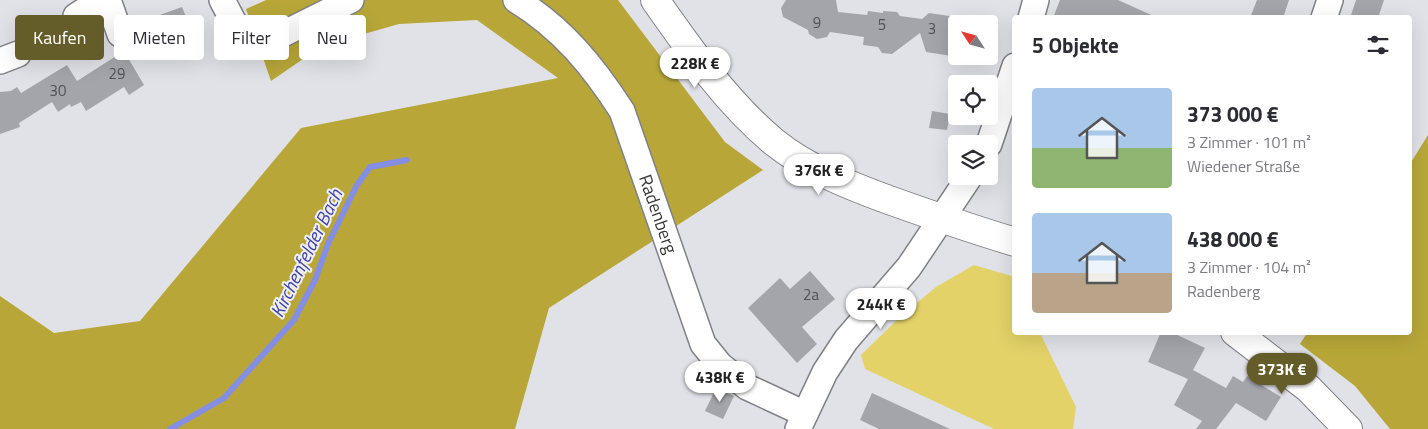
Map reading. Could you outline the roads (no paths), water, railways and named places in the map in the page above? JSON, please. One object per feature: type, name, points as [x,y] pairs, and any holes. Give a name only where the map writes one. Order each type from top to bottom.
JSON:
[{"type":"main road","points":[[655,0],[725,92],[747,117],[776,143],[827,176],[942,220],[1012,241]]},
{"type":"main road","points":[[1239,335],[1308,388],[1348,429]]},
{"type":"street","points":[[78,15],[101,0]]},
{"type":"street","points":[[108,0],[114,17]]},
{"type":"street","points":[[222,0],[240,34],[256,42],[279,36],[351,0]]},
{"type":"street","name":"Radenberg","points":[[516,0],[554,27],[579,52],[602,79],[622,111],[703,344],[720,365],[747,387],[801,422]]},
{"type":"street","points":[[1032,15],[1036,0]]},
{"type":"street","points":[[1325,15],[1330,0]]},
{"type":"street","points":[[992,135],[1012,75]]},
{"type":"street","points":[[801,422],[825,372],[846,340],[909,267],[964,185]]},
{"type":"waterway","name":"Kirchenfelder Bach","points":[[170,429],[224,398],[294,320],[315,280],[328,244],[357,185],[370,167],[407,160]]}]
